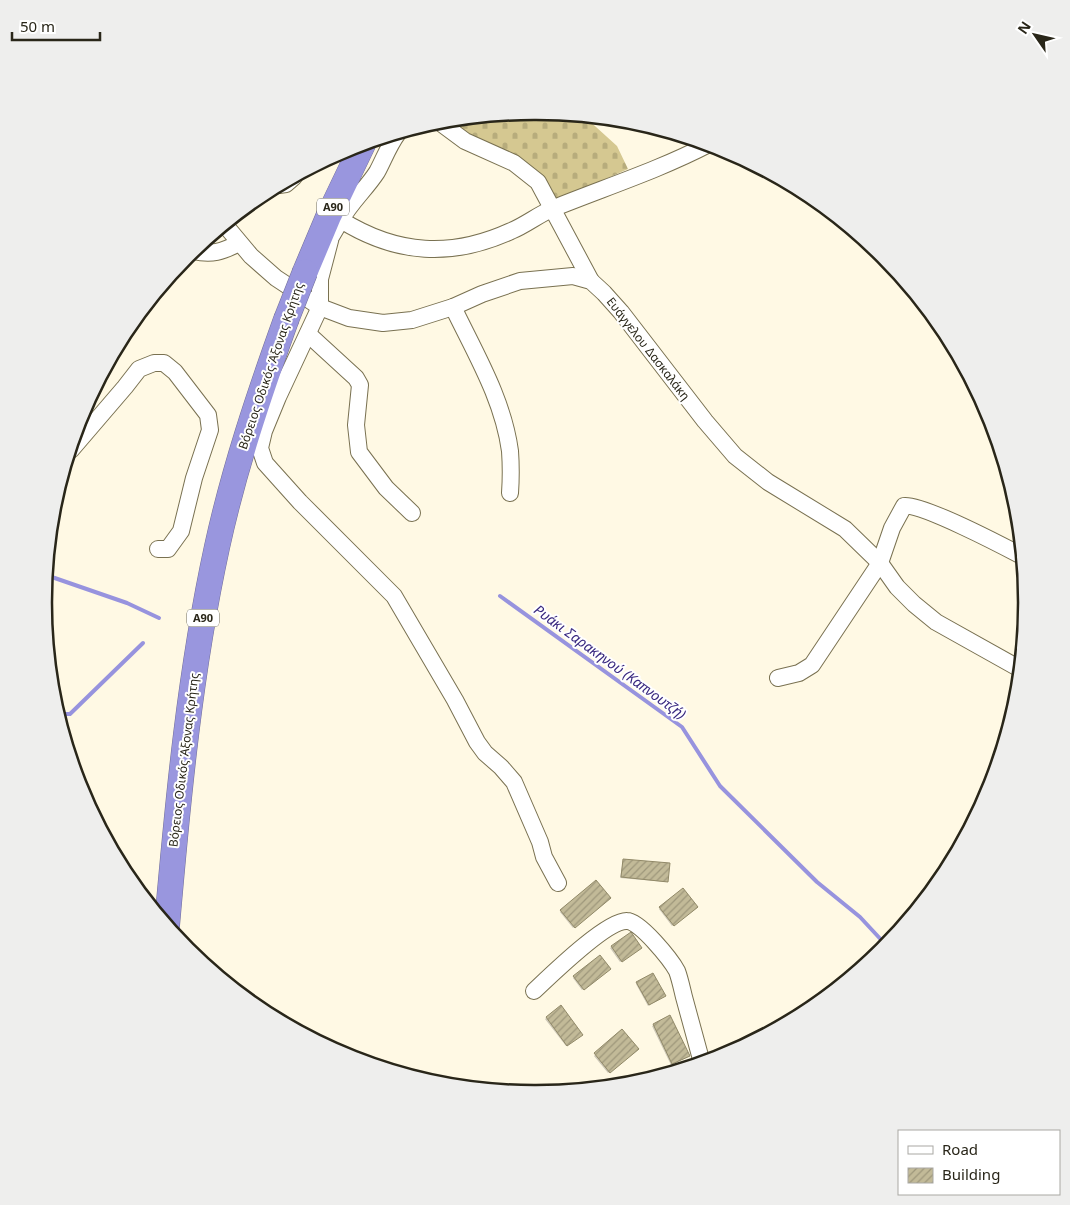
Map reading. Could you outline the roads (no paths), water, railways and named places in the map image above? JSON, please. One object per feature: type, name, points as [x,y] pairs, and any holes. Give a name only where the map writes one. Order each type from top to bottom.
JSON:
[{"type":"highway","name":"Βόρειος Οδικός Άξονας Κρήτης","points":[[168,916],[187,723],[200,631],[217,547],[239,458],[255,406],[286,320],[329,214],[358,154]]},
{"type":"street","points":[[448,128],[465,140],[514,163],[538,182],[591,281]]},
{"type":"street","points":[[393,142],[377,171],[360,196],[346,211],[331,237],[320,279],[320,307],[278,396],[264,430],[260,448],[265,463],[300,502],[394,596],[455,700],[476,742],[514,782],[540,842],[544,857],[558,882]]},
{"type":"street","points":[[341,220],[356,229],[394,244],[429,250],[448,250],[465,247],[492,240],[552,209],[612,187],[699,149]]},
{"type":"street","points":[[229,230],[268,272],[320,307],[349,318],[383,323],[412,320],[453,307],[482,294],[520,281],[572,276],[591,281]]},
{"type":"street","points":[[203,253],[214,253],[239,243]]},
{"type":"street","name":"Ευάγγελου Δασκαλάκη","points":[[591,281],[604,292],[621,312],[705,421],[735,456],[768,482],[845,529],[880,563],[897,587],[936,622],[1013,665]]},
{"type":"street","points":[[453,307],[492,385],[501,412],[510,450],[510,493]]},
{"type":"street","points":[[308,334],[356,378],[360,385],[356,425],[358,452],[386,488],[412,513]]},
{"type":"street","points":[[82,436],[125,388],[139,369],[154,363],[164,363],[175,372],[208,415],[210,430],[194,478],[180,531],[168,549],[158,549]]},
{"type":"street","points":[[778,678],[799,673],[812,665],[880,563],[896,518],[904,506],[909,505],[936,515],[1014,552]]},
{"type":"street","points":[[534,991],[595,937],[621,922],[635,923],[647,933],[677,971],[700,1055]]},
{"type":"waterway","points":[[54,578],[127,603],[159,618]]},
{"type":"waterway","name":"Ρυάκι Σαρακηνού (Καπνουτζή)","points":[[500,596],[682,727],[720,786],[817,882],[860,917],[881,939]]},
{"type":"waterway","points":[[66,714],[70,714],[143,643]]}]
